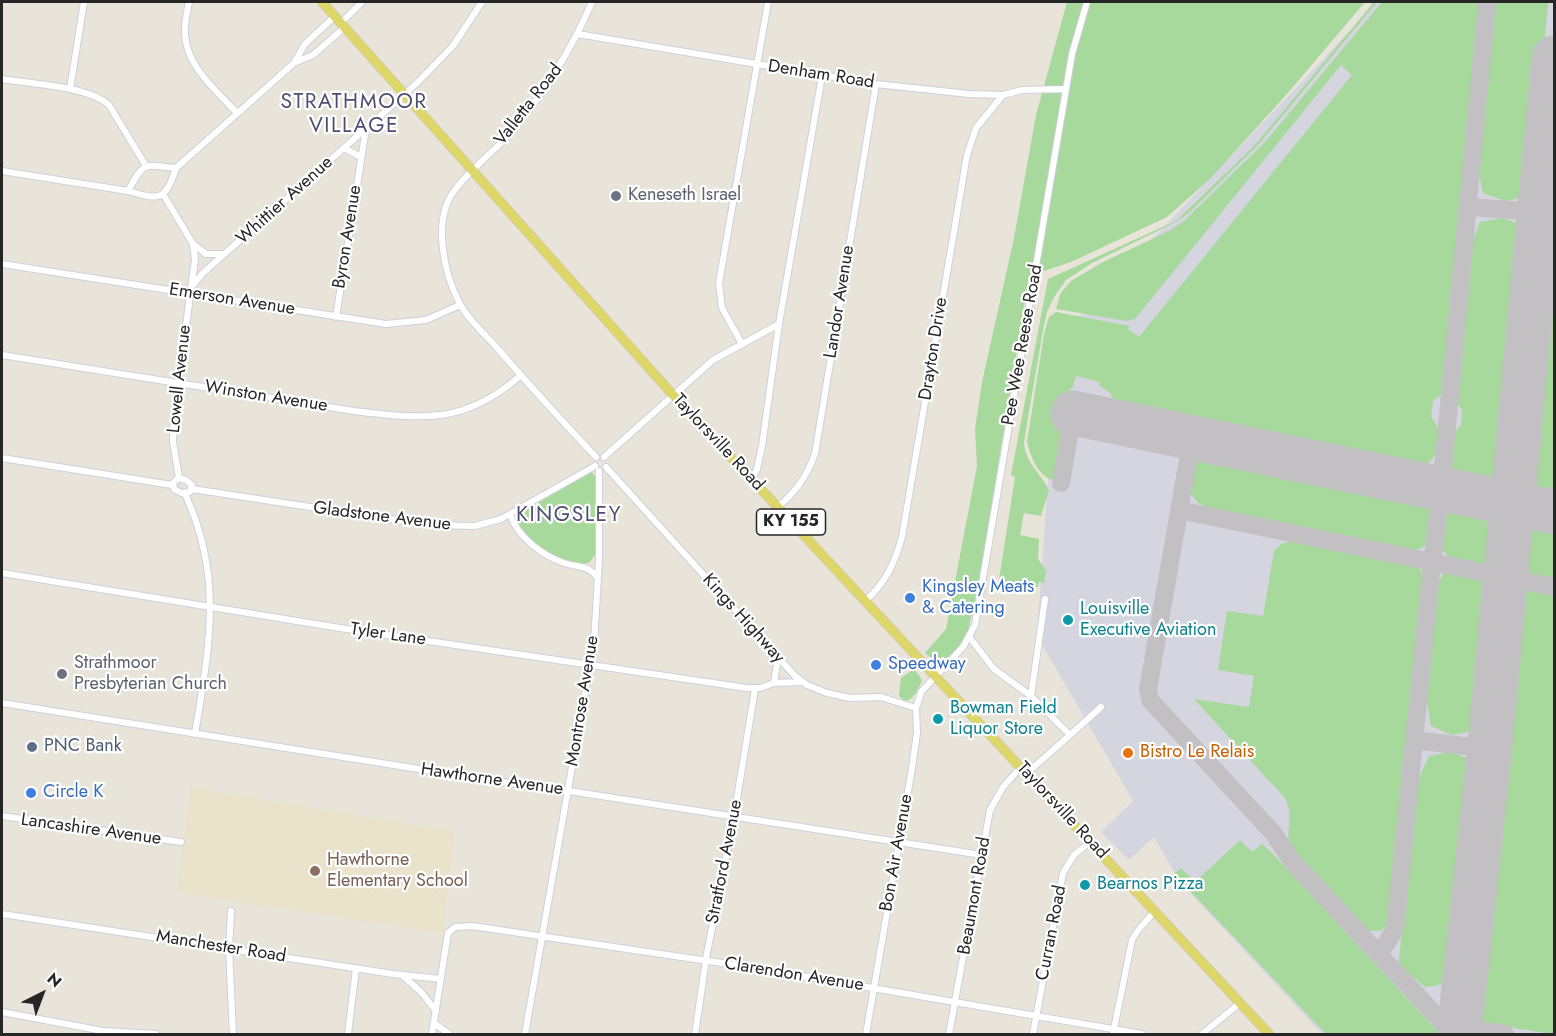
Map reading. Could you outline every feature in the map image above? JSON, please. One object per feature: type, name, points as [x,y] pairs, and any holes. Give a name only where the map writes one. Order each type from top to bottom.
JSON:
[{"type":"main road","name":"Taylorsville Road","points":[[322,2],[673,395],[1269,1035]]},
{"type":"street","points":[[70,89],[84,2]]},
{"type":"street","points":[[189,2],[185,32],[188,50],[200,71],[237,113]]},
{"type":"street","points":[[294,63],[313,56],[340,22],[362,2]]},
{"type":"street","name":"Whittier Avenue","points":[[192,289],[203,273],[405,94],[453,46],[482,2]]},
{"type":"street","name":"Valletta Road","points":[[473,171],[543,93],[565,59],[592,2]]},
{"type":"street","points":[[742,344],[722,308],[719,289],[768,2]]},
{"type":"street","name":"Pee Wee Reese Road","points":[[935,678],[970,638],[975,625],[1066,89],[1077,33],[1087,2]]},
{"type":"street","points":[[2,171],[128,191],[147,197],[163,194],[172,183],[176,168],[294,63],[304,44],[340,22]]},
{"type":"street","name":"Denham Road","points":[[578,34],[757,66],[876,84],[969,94],[1003,95],[1022,90],[1066,89]]},
{"type":"street","points":[[752,479],[757,469],[762,446],[779,324],[822,76]]},
{"type":"street","points":[[2,79],[70,89],[93,95],[109,105],[146,166]]},
{"type":"street","name":"Landor Avenue","points":[[777,507],[802,482],[815,454],[876,84]]},
{"type":"street","name":"Drayton Drive","points":[[864,602],[886,578],[898,555],[967,154],[976,128],[1003,95]]},
{"type":"street","name":"Byron Avenue","points":[[336,317],[366,128]]},
{"type":"street","points":[[344,148],[361,157]]},
{"type":"street","points":[[128,191],[139,172],[146,166],[176,168]]},
{"type":"street","points":[[473,171],[450,197],[443,223],[447,270],[460,305],[596,457],[600,468]]},
{"type":"street","points":[[163,194],[193,244],[206,254],[225,254]]},
{"type":"street","name":"Lowell Avenue","points":[[179,478],[175,462],[173,433],[192,289],[195,259],[193,244]]},
{"type":"street","name":"Emerson Avenue","points":[[2,264],[192,289],[369,322],[402,323],[426,320],[460,305]]},
{"type":"street","points":[[600,468],[604,457],[713,360],[779,324]]},
{"type":"street","name":"Winston Avenue","points":[[2,355],[354,411],[408,417],[434,417],[465,410],[502,391],[521,375]]},
{"type":"street","points":[[596,457],[599,455],[604,457]]},
{"type":"street","points":[[2,458],[172,485],[177,492],[185,494],[192,489],[190,483],[179,478],[172,485]]},
{"type":"street","name":"Gladstone Avenue","points":[[192,489],[444,527],[475,526],[491,523],[600,468]]},
{"type":"street","name":"Montrose Avenue","points":[[525,1035],[590,664],[598,578],[600,468]]},
{"type":"street","name":"Kings Highway","points":[[600,468],[795,676],[817,690],[839,696],[859,699],[881,697],[915,708]]},
{"type":"street","points":[[185,494],[205,547],[210,606],[207,658],[195,734]]},
{"type":"street","points":[[510,514],[520,531],[543,552],[564,563],[588,567],[598,578]]},
{"type":"street","points":[[588,567],[598,560]]},
{"type":"street","name":"Tyler Lane","points":[[2,573],[340,628],[755,689],[774,683],[803,682]]},
{"type":"street","points":[[1031,696],[1045,599]]},
{"type":"street","points":[[970,638],[994,669],[1031,696],[1070,735]]},
{"type":"street","points":[[774,683],[777,663],[775,654]]},
{"type":"street","points":[[915,708],[921,692],[935,678]]},
{"type":"street","name":"Stratford Avenue","points":[[695,1035],[755,689]]},
{"type":"street","name":"Hawthorne Avenue","points":[[2,703],[982,855]]},
{"type":"street","name":"Beaumont Road","points":[[949,1035],[993,804],[1008,781],[1070,735],[1101,706]]},
{"type":"street","name":"Bon Air Avenue","points":[[866,1035],[915,746],[915,708]]},
{"type":"street","name":"Lancashire Avenue","points":[[2,816],[181,842]]},
{"type":"street","name":"Curran Road","points":[[1033,1035],[1063,873],[1074,855],[1090,842]]},
{"type":"street","points":[[1114,1032],[1132,940],[1138,929],[1155,911]]},
{"type":"street","points":[[231,912],[233,1035]]},
{"type":"street","name":"Manchester Road","points":[[2,914],[441,980]]},
{"type":"street","name":"Clarendon Avenue","points":[[441,980],[448,933],[455,927],[472,926],[873,987],[1114,1032],[1142,1035]]},
{"type":"street","points":[[348,1035],[356,968]]},
{"type":"street","points":[[402,975],[422,993],[436,1011]]},
{"type":"street","points":[[432,1035],[441,980]]},
{"type":"street","points":[[1202,1035],[1240,1003]]},
{"type":"street","points":[[2,1012],[109,1032],[156,1035]]},
{"type":"street","points":[[434,1023],[449,1035]]},
{"type":"shaded area","points":[[1377,2],[1554,2],[1554,1034],[1322,1034],[1179,881],[1154,837],[1129,860],[1101,832],[1133,801],[1037,636],[1058,339]]},
{"type":"shaded area","name":"Hawthorne Elementary School","points":[[191,787],[455,831],[443,933],[176,892]]},
{"type":"green space","points":[[1067,2],[1365,2],[1287,94],[1210,179],[1167,217],[1071,262],[1029,276],[978,588],[965,643],[940,665],[925,653],[946,629],[977,466],[975,429],[982,382],[1014,238],[1036,115]]},
{"type":"green space","points":[[1374,2],[1377,2],[1259,144],[1190,212],[1176,222],[1092,263],[1066,280],[1054,297],[1047,312],[1043,330],[1024,441],[1030,461],[1049,490],[1041,516],[1024,513],[1020,535],[1039,539],[1038,559],[1046,571],[1044,583],[1039,582],[1038,587],[1028,586],[1026,591],[998,586],[1015,477],[1011,475],[1048,279],[1176,221],[1255,145]]},
{"type":"green space","points":[[1382,2],[1482,2],[1445,378],[1441,395],[1433,401],[1431,417],[1439,432],[1438,449],[1434,456],[1422,467],[1413,469],[1118,409],[1110,393],[1099,385],[1100,382],[1076,376],[1073,387],[1065,394],[1058,408],[1058,417],[1064,432],[1055,477],[1053,480],[1047,478],[1036,465],[1027,442],[1044,334],[1049,317],[1056,312],[1130,326],[1128,329],[1139,337],[1352,75],[1341,65],[1135,319],[1126,321],[1056,309],[1060,294],[1071,281],[1103,262],[1169,231],[1184,221],[1265,142]]},
{"type":"green space","points":[[1493,2],[1548,2],[1530,185],[1526,197],[1505,201],[1483,193],[1478,169]]},
{"type":"green space","points":[[1554,176],[1554,498],[1535,488],[1531,480],[1530,468],[1526,467]]},
{"type":"green space","points":[[1503,218],[1524,226],[1526,237],[1503,463],[1500,462],[1491,477],[1478,482],[1459,477],[1449,466],[1447,459],[1451,436],[1461,425],[1462,409],[1455,401],[1455,394],[1464,284],[1468,262],[1480,222]]},
{"type":"green space","points":[[1216,452],[1417,494],[1430,508],[1432,523],[1430,534],[1425,545],[1414,550],[1212,509],[1198,503],[1190,493],[1190,478],[1197,461]]},
{"type":"green space","points":[[592,472],[596,478],[596,553],[590,562],[581,564],[569,562],[534,543],[525,534],[516,515]]},
{"type":"green space","points":[[1460,504],[1481,507],[1492,520],[1496,538],[1495,550],[1494,555],[1485,563],[1463,563],[1449,557],[1441,547],[1439,540],[1444,518]]},
{"type":"green space","points":[[1541,520],[1554,521],[1554,577],[1529,573],[1518,558],[1520,542],[1524,535],[1529,528]]},
{"type":"green space","points":[[1292,541],[1418,567],[1425,577],[1392,912],[1390,922],[1381,931],[1368,931],[1289,844],[1289,815],[1285,798],[1194,699],[1249,707],[1254,676],[1218,670],[1227,611],[1263,616],[1274,551],[1281,544]]},
{"type":"green space","points":[[1443,574],[1480,580],[1489,589],[1491,595],[1478,720],[1474,731],[1452,735],[1431,726],[1427,703],[1429,647],[1436,586]]},
{"type":"green space","points":[[1529,589],[1554,595],[1554,1034],[1487,1024],[1478,1014],[1474,1002],[1514,598]]},
{"type":"green space","points":[[914,669],[922,680],[914,696],[905,701],[899,696],[901,678]]},
{"type":"green space","points":[[1451,752],[1471,760],[1473,772],[1453,972],[1442,984],[1425,987],[1400,966],[1399,960],[1411,833],[1420,776],[1429,756]]},
{"type":"green space","points":[[1240,840],[1252,852],[1262,844],[1273,854],[1440,1034],[1326,1034],[1174,874],[1181,868],[1195,882]]},
{"type":"taxiway","points":[[1379,955],[1395,929],[1441,489],[1487,2]]},
{"type":"taxiway","points":[[1468,207],[1540,212]]},
{"type":"taxiway","points":[[1061,483],[1073,413]]},
{"type":"taxiway","points":[[1192,437],[1148,689],[1150,700],[1274,834],[1292,861],[1442,1022],[1460,1028],[1505,1034]]},
{"type":"taxiway","points":[[1179,510],[1554,587]]},
{"type":"taxiway","points":[[1414,740],[1489,749]]},
{"type":"runway","points":[[1459,1034],[1488,765],[1554,58]]},
{"type":"runway","points":[[1073,413],[1554,512]]},
{"type":"place","name":"Keneseth Israel","points":[[616,196]]},
{"type":"place","name":"Kingsley Meats & Catering","points":[[910,598]]},
{"type":"place","name":"Louisville Executive Aviation","points":[[1068,620]]},
{"type":"place","name":"Speedway","points":[[876,665]]},
{"type":"place","name":"Strathmoor Presbyterian Church","points":[[62,674]]},
{"type":"place","name":"Bowman Field Liquor Store","points":[[938,719]]},
{"type":"place","name":"PNC Bank","points":[[32,747]]},
{"type":"place","name":"Bistro Le Relais","points":[[1128,753]]},
{"type":"place","name":"Circle K","points":[[31,793]]},
{"type":"place","name":"Hawthorne Elementary School","points":[[315,871]]},
{"type":"place","name":"Bearnos Pizza","points":[[1085,885]]},
{"type":"district","name":"STRATHMOOR VILLAGE","points":[[354,115]]},
{"type":"district","name":"KINGSLEY","points":[[569,516]]}]
